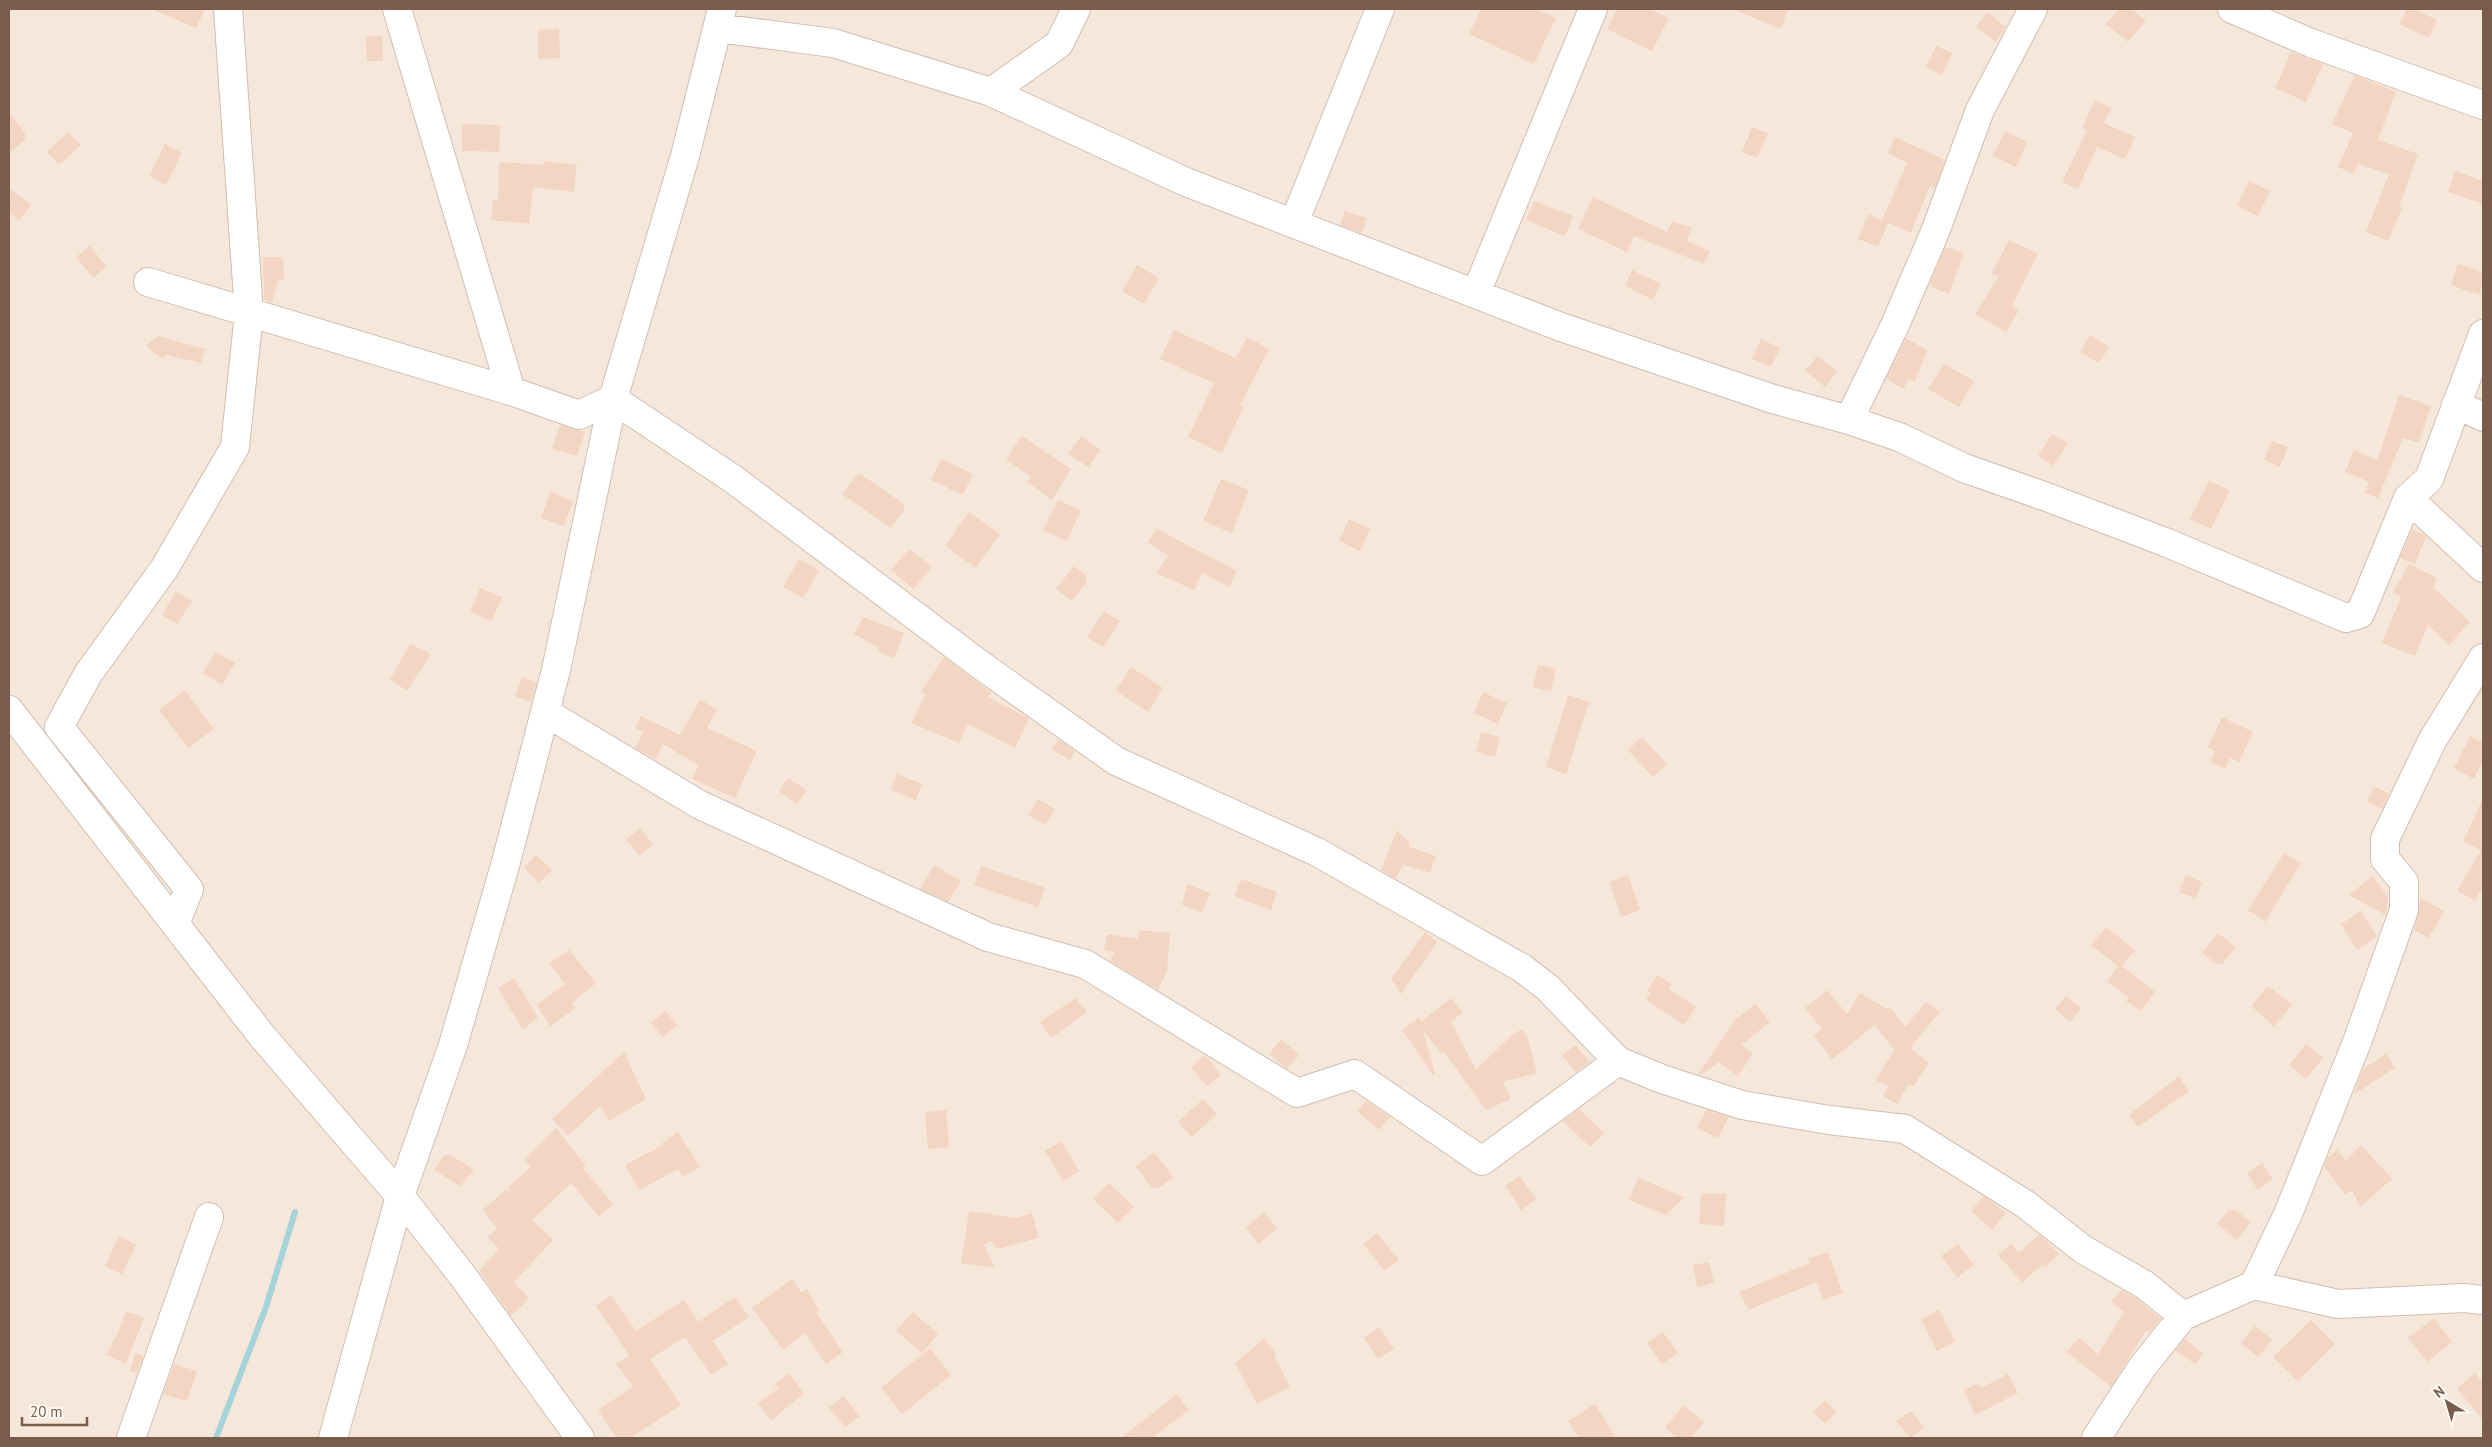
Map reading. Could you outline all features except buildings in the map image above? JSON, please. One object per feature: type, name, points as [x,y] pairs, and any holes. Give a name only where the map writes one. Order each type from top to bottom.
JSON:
[{"type":"street","points":[[174,924],[188,889],[59,727],[88,674],[164,569],[235,448],[249,313],[228,9]]},
{"type":"street","points":[[397,9],[511,391]]},
{"type":"street","points":[[991,92],[1059,44],[1076,9]]},
{"type":"street","points":[[1294,223],[1380,9]]},
{"type":"street","points":[[1476,293],[1593,9]]},
{"type":"street","points":[[1849,420],[1910,291],[1935,232],[1980,110],[2032,9]]},
{"type":"street","points":[[2232,9],[2311,43],[2483,105]]},
{"type":"street","points":[[333,1438],[400,1196],[453,1045],[506,862],[545,712],[613,400],[686,156],[720,18],[833,43],[991,92],[1186,182],[1561,327],[1773,400],[1849,420],[1899,437],[1964,468],[2165,542],[2346,618],[2360,614],[2408,498],[2429,479],[2483,334]]},
{"type":"street","points":[[148,282],[511,391],[579,415],[613,400]]},
{"type":"street","points":[[613,400],[733,479],[982,666],[1116,761],[1317,852],[1522,968],[1548,988],[1618,1061],[1662,1079],[1742,1105],[1829,1120],[1905,1129],[2025,1204],[2084,1250],[2144,1285],[2183,1316]]},
{"type":"street","points":[[2456,404],[2483,418]]},
{"type":"street","points":[[2408,498],[2483,568]]},
{"type":"street","points":[[2254,1285],[2288,1214],[2354,1050],[2404,910],[2404,882],[2385,859],[2385,839],[2432,741],[2483,658]]},
{"type":"street","points":[[9,710],[262,1036],[400,1196],[462,1275],[580,1438]]},
{"type":"street","points":[[545,712],[700,806],[988,937],[1085,964],[1297,1093],[1355,1074],[1482,1160],[1618,1061]]},
{"type":"street","points":[[131,1438],[209,1217]]},
{"type":"street","points":[[2096,1438],[2143,1366],[2183,1316],[2254,1285],[2338,1304],[2464,1298],[2483,1300]]},
{"type":"shaded area","points":[[9,9],[2483,9],[2483,1438],[9,1438]]},
{"type":"waterway","points":[[216,1438],[266,1307],[295,1212]]}]
